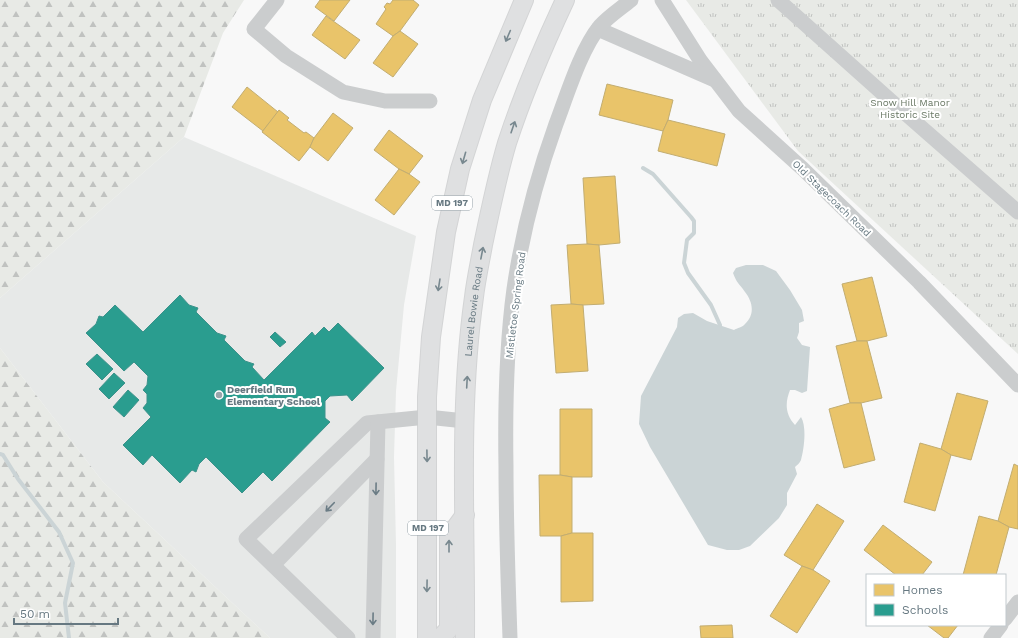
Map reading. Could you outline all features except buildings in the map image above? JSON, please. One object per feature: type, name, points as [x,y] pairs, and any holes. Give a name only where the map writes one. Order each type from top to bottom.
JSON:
[{"type":"main road","name":"MD 197","points":[[427,638],[427,417],[431,337],[451,205],[482,100],[524,0]]},
{"type":"main road","name":"Laurel Bowie Road","points":[[465,638],[465,421],[468,349],[474,296],[494,191],[507,144],[522,100],[564,0]]},
{"type":"main road","points":[[440,638],[449,629],[449,537],[465,515]]},
{"type":"street","points":[[277,0],[254,29],[286,56],[342,92],[385,100],[430,101]]},
{"type":"street","name":"Mistletoe Spring Road","points":[[510,638],[506,541],[506,394],[509,335],[514,290],[521,251],[544,158],[572,80],[588,45],[598,29],[608,18],[631,0]]},
{"type":"street","name":"Old Stagecoach Road","points":[[662,0],[700,60],[739,111],[803,169],[919,282],[1018,385]]},
{"type":"street","points":[[778,0],[1018,212]]},
{"type":"street","points":[[598,29],[715,80]]},
{"type":"street","points":[[348,638],[246,539],[367,423],[427,417],[465,421]]},
{"type":"street","points":[[373,638],[378,422]]},
{"type":"street","points":[[273,565],[377,459]]},
{"type":"street","points":[[1006,618],[1018,602]]},
{"type":"street","points":[[991,638],[1000,626]]},
{"type":"shaded area","points":[[184,137],[416,236],[404,305],[396,391],[394,457],[396,638],[270,638],[103,482],[0,348],[0,298]]},
{"type":"shaded area","points":[[746,265],[763,265],[776,271],[802,310],[804,321],[799,323],[797,338],[802,345],[810,347],[807,391],[802,393],[795,390],[790,390],[787,399],[787,408],[789,417],[795,425],[801,417],[804,426],[804,438],[801,460],[795,467],[797,474],[787,493],[787,505],[779,518],[750,546],[739,550],[727,550],[708,545],[650,447],[639,424],[641,396],[677,327],[678,318],[684,314],[693,313],[707,321],[734,330],[743,326],[748,320],[752,313],[750,300],[733,273],[736,268]]},
{"type":"green space","points":[[0,0],[244,0],[223,33],[184,137],[0,298]]},
{"type":"green space","name":"Snow Hill Manor Historic Site","points":[[686,0],[1018,0],[1018,354],[798,151]]},
{"type":"green space","points":[[0,348],[103,482],[270,638],[0,638]]},
{"type":"waterway","points":[[643,168],[653,174],[694,221],[694,233],[687,240],[684,263],[688,273],[711,305],[720,325]]},
{"type":"waterway","points":[[0,454],[3,455],[18,479],[59,532],[73,563],[65,603],[69,638]]},
{"type":"place","name":"Deerfield Run Elementary School","points":[[219,395]]}]
